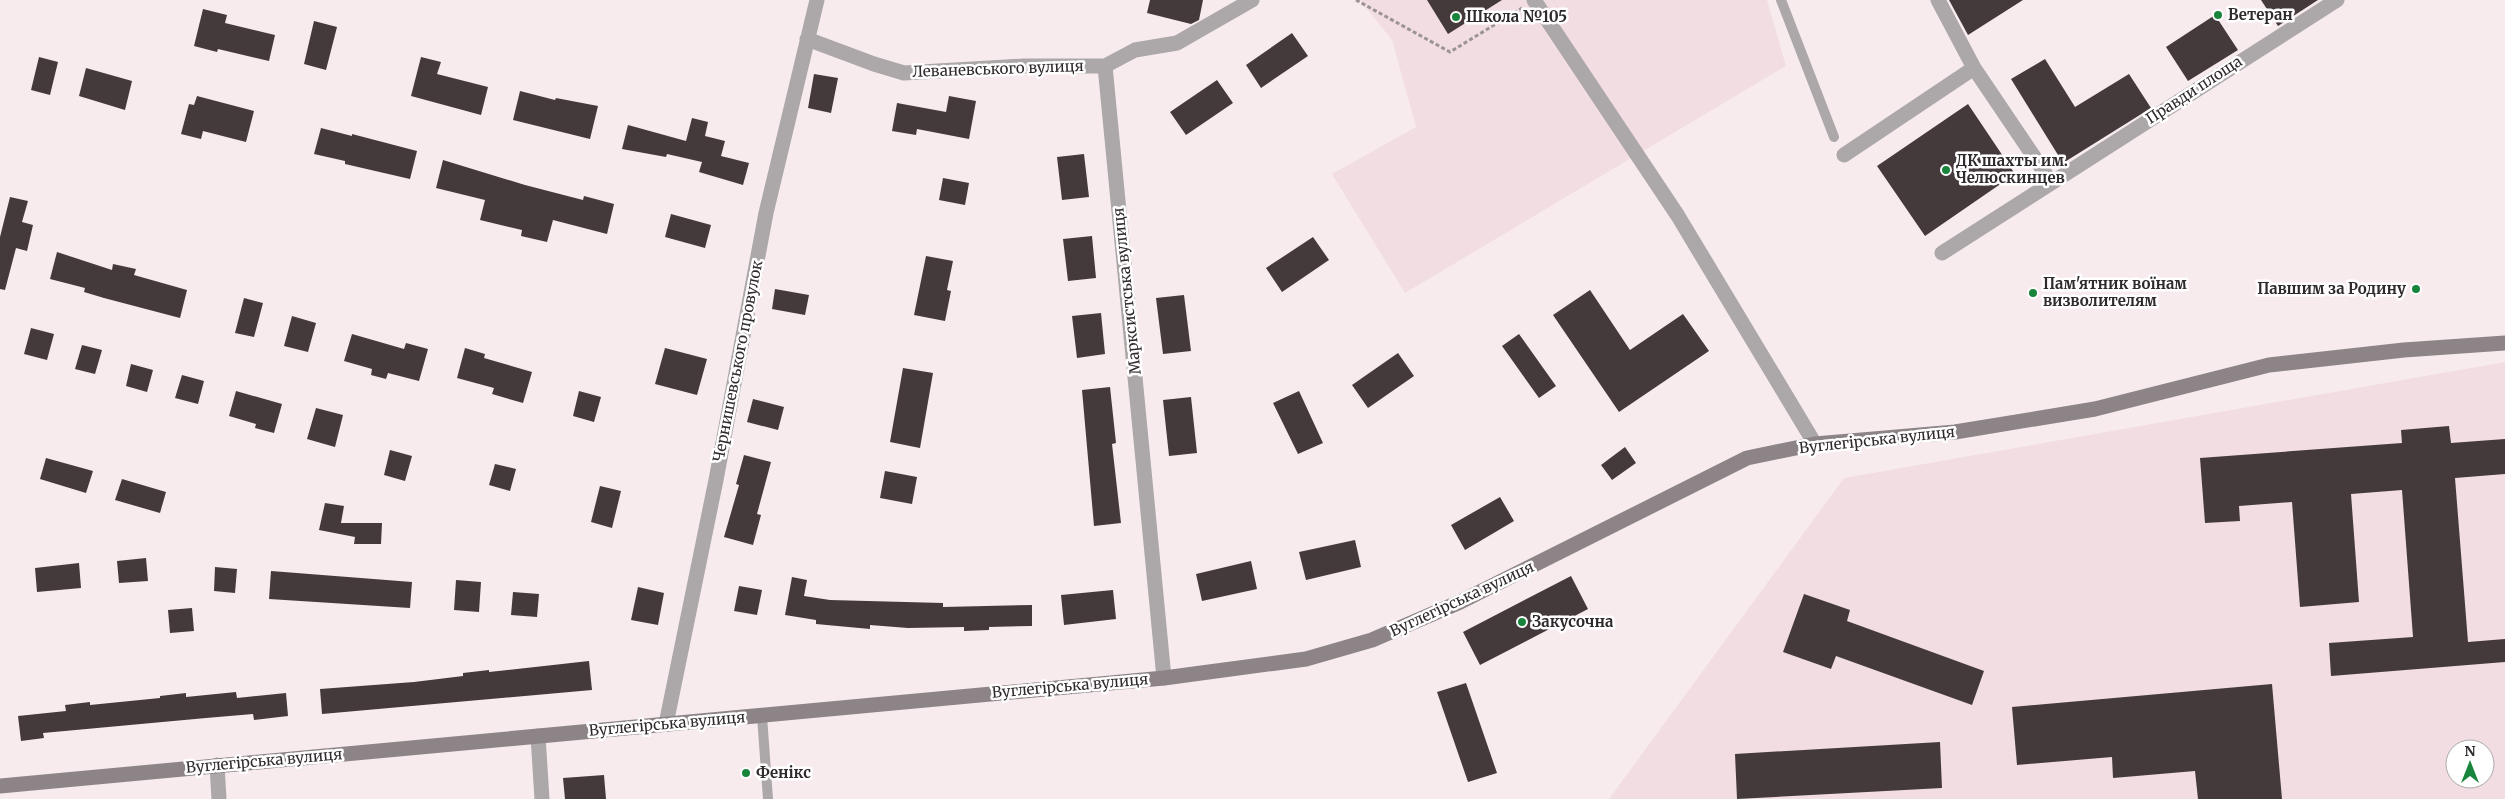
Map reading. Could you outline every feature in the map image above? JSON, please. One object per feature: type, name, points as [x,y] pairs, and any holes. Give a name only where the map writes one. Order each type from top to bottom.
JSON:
[{"type":"street","name":"Чернишевського провулок","points":[[666,724],[716,480],[766,213],[817,0]]},
{"type":"street","points":[[1105,66],[1134,50],[1177,42],[1252,0]]},
{"type":"street","points":[[1534,0],[1678,216],[1815,444]]},
{"type":"street","points":[[1938,0],[1974,68],[2051,182]]},
{"type":"street","name":"Правди площа","points":[[1942,253],[2337,0]]},
{"type":"street","name":"Леваневського вулиця","points":[[807,39],[904,73],[1024,66],[1105,66]]},
{"type":"street","name":"Марксистська вулиця","points":[[1105,66],[1164,678]]},
{"type":"street","points":[[1844,155],[1974,68]]},
{"type":"street","name":"Вуглегірська вулиця","points":[[0,786],[1164,678],[1306,659],[1372,640],[1460,602],[1747,458],[1815,444],[1955,432],[2095,409],[2269,365],[2404,350],[2505,343]]},
{"type":"street","points":[[538,736],[542,799]]},
{"type":"street","points":[[217,765],[219,799]]},
{"type":"lane","points":[[1780,0],[1834,137]]},
{"type":"lane","points":[[762,716],[768,799]]},
{"type":"path","points":[[1356,0],[1450,52],[1534,0]]},
{"type":"shaded area","points":[[1360,0],[1767,0],[1786,66],[1405,293],[1332,174],[1416,127],[1392,40]]},
{"type":"shaded area","points":[[2505,362],[2505,799],[1609,799],[1844,478]]},
{"type":"building","points":[[1150,0],[1203,0],[1199,20],[1191,24],[1147,13]]},
{"type":"building","name":"Школа №105","points":[[1427,0],[1502,0],[1448,34]]},
{"type":"building","points":[[1949,0],[2023,0],[1968,35]]},
{"type":"building","points":[[2261,0],[2318,0],[2278,26]]},
{"type":"building","points":[[203,9],[227,15],[225,23],[275,35],[269,61],[218,49],[217,52],[194,46]]},
{"type":"building","points":[[2215,15],[2238,50],[2188,81],[2166,47]]},
{"type":"building","points":[[314,21],[337,27],[326,70],[304,64]]},
{"type":"building","points":[[1292,33],[1308,56],[1261,88],[1246,65]]},
{"type":"building","points":[[39,57],[58,62],[50,95],[31,90]]},
{"type":"building","points":[[421,57],[441,62],[437,74],[488,87],[481,115],[411,96]]},
{"type":"building","points":[[2045,59],[2075,107],[2129,74],[2151,108],[2063,163],[2011,79]]},
{"type":"building","points":[[86,68],[132,81],[125,110],[79,96]]},
{"type":"building","points":[[814,74],[838,78],[831,113],[808,108]]},
{"type":"building","points":[[1217,80],[1233,103],[1186,135],[1170,112]]},
{"type":"building","points":[[520,91],[555,100],[556,98],[598,106],[590,139],[513,120]]},
{"type":"building","points":[[197,96],[254,111],[246,142],[203,131],[201,139],[181,134],[189,104],[194,105]]},
{"type":"building","points":[[949,96],[976,101],[969,139],[917,129],[916,135],[892,131],[897,103],[946,112]]},
{"type":"building","name":"ДК шахты им. Челюскинцев","points":[[1968,104],[2015,174],[1925,236],[1877,166]]},
{"type":"building","points":[[692,118],[708,122],[705,136],[725,141],[721,156],[749,163],[743,185],[699,172],[702,162],[667,154],[666,157],[622,149],[628,125],[686,141]]},
{"type":"building","points":[[321,128],[417,151],[410,179],[345,164],[345,161],[314,154]]},
{"type":"building","points":[[1084,154],[1089,197],[1062,200],[1057,157]]},
{"type":"building","points":[[443,160],[525,185],[583,200],[584,196],[614,204],[607,234],[553,220],[547,242],[521,236],[522,230],[480,220],[485,200],[436,188]]},
{"type":"building","points":[[943,178],[969,183],[965,205],[939,200]]},
{"type":"building","points":[[10,197],[28,201],[22,222],[33,225],[27,251],[16,248],[5,290],[0,289],[0,237]]},
{"type":"building","points":[[671,214],[711,225],[705,248],[665,237]]},
{"type":"building","points":[[1092,236],[1096,278],[1068,281],[1063,239]]},
{"type":"building","points":[[1313,237],[1329,260],[1282,292],[1266,268]]},
{"type":"building","points":[[57,252],[112,270],[113,264],[136,269],[134,275],[187,290],[180,318],[84,292],[85,288],[50,279]]},
{"type":"building","points":[[926,256],[953,261],[947,290],[951,291],[945,321],[914,315]]},
{"type":"building","points":[[775,289],[809,295],[805,315],[772,309]]},
{"type":"building","points":[[1590,290],[1630,350],[1683,314],[1709,351],[1619,412],[1553,315]]},
{"type":"building","points":[[1184,295],[1191,351],[1163,354],[1156,298]]},
{"type":"building","points":[[244,298],[263,303],[254,337],[235,333]]},
{"type":"building","points":[[1101,313],[1105,354],[1077,358],[1072,316]]},
{"type":"building","points":[[292,316],[316,323],[308,352],[284,346]]},
{"type":"building","points":[[31,328],[54,334],[47,360],[24,354]]},
{"type":"building","points":[[352,334],[404,349],[406,343],[428,349],[419,381],[388,373],[386,379],[371,375],[372,369],[344,361]]},
{"type":"building","points":[[1519,334],[1556,386],[1539,398],[1502,346]]},
{"type":"building","points":[[82,345],[102,350],[95,374],[75,369]]},
{"type":"building","points":[[465,348],[485,354],[484,358],[532,372],[523,403],[492,394],[494,388],[457,378]]},
{"type":"building","points":[[665,348],[707,359],[697,395],[655,384]]},
{"type":"building","points":[[1398,353],[1414,376],[1368,408],[1352,385]]},
{"type":"building","points":[[131,364],[153,370],[147,392],[126,386]]},
{"type":"building","points":[[903,368],[933,373],[920,448],[890,442]]},
{"type":"building","points":[[182,375],[204,381],[198,404],[175,398]]},
{"type":"building","points":[[1110,387],[1116,443],[1112,444],[1121,523],[1094,526],[1082,390]]},
{"type":"building","points":[[236,391],[282,404],[274,433],[255,428],[256,424],[229,416]]},
{"type":"building","points":[[579,391],[601,397],[594,422],[573,416]]},
{"type":"building","points":[[1299,391],[1323,443],[1298,454],[1273,403]]},
{"type":"building","points":[[1191,397],[1197,453],[1169,456],[1163,400]]},
{"type":"building","points":[[753,399],[784,407],[778,430],[747,422]]},
{"type":"building","points":[[316,408],[343,415],[335,447],[307,439]]},
{"type":"building","points":[[2449,426],[2451,443],[2505,439],[2505,474],[2455,478],[2468,642],[2505,639],[2505,662],[2331,676],[2329,643],[2413,637],[2402,490],[2351,494],[2359,602],[2300,607],[2292,502],[2239,506],[2240,521],[2205,523],[2200,458],[2402,443],[2401,430]]},
{"type":"building","points":[[1625,447],[1636,463],[1612,480],[1601,465]]},
{"type":"building","points":[[390,450],[412,456],[405,481],[384,475]]},
{"type":"building","points":[[744,455],[771,462],[757,514],[761,515],[753,545],[724,537],[739,485],[736,484]]},
{"type":"building","points":[[46,458],[93,471],[86,493],[40,479]]},
{"type":"building","points":[[495,464],[516,469],[510,491],[489,485]]},
{"type":"building","points":[[885,471],[917,477],[912,504],[880,498]]},
{"type":"building","points":[[122,479],[166,492],[160,513],[115,500]]},
{"type":"building","points":[[600,486],[621,491],[612,528],[591,522]]},
{"type":"building","points":[[1500,497],[1514,521],[1465,550],[1451,525]]},
{"type":"building","points":[[325,503],[344,506],[341,523],[382,523],[381,544],[354,544],[355,537],[319,530]]},
{"type":"building","points":[[1355,540],[1361,567],[1306,580],[1299,552]]},
{"type":"building","points":[[146,558],[148,581],[119,583],[117,561]]},
{"type":"building","points":[[1251,561],[1257,589],[1202,601],[1196,574]]},
{"type":"building","points":[[79,563],[81,588],[37,592],[35,568]]},
{"type":"building","points":[[215,567],[237,569],[235,593],[214,591]]},
{"type":"building","points":[[271,571],[412,582],[410,608],[269,599]]},
{"type":"building","points":[[1571,576],[1588,609],[1480,665],[1463,632]]},
{"type":"building","points":[[792,577],[807,580],[804,596],[830,600],[943,603],[943,607],[1032,605],[1032,626],[989,627],[989,630],[964,631],[964,627],[908,628],[870,625],[870,629],[816,624],[816,620],[785,615]]},
{"type":"building","points":[[456,580],[481,582],[479,612],[454,610]]},
{"type":"building","points":[[739,586],[762,590],[757,615],[734,611]]},
{"type":"building","points":[[638,587],[664,593],[658,625],[631,620]]},
{"type":"building","points":[[1113,590],[1116,619],[1064,625],[1061,595]]},
{"type":"building","points":[[513,592],[539,594],[537,617],[511,615]]},
{"type":"building","points":[[1804,594],[1850,610],[1847,621],[1984,671],[1972,705],[1836,656],[1831,669],[1783,652]]},
{"type":"building","points":[[192,608],[194,631],[170,633],[168,610]]},
{"type":"building","points":[[589,661],[592,690],[322,714],[320,689],[414,682],[463,676],[463,673]]},
{"type":"building","points":[[1466,683],[1497,773],[1468,782],[1437,692]]},
{"type":"building","points":[[2272,684],[2282,799],[2198,799],[2195,771],[2113,778],[2112,757],[2017,765],[2012,707]]},
{"type":"building","points":[[236,692],[237,698],[286,693],[288,716],[254,720],[253,714],[43,733],[44,738],[21,741],[18,716],[66,711],[65,705],[90,702],[90,705],[160,698],[160,696],[186,693],[186,697]]},
{"type":"building","points":[[1940,742],[1942,788],[1737,799],[1735,754]]},
{"type":"building","points":[[604,775],[606,799],[565,799],[563,778]]},
{"type":"place","name":"Ветеран","points":[[2218,15]]},
{"type":"place","name":"Школа №105","points":[[1456,17]]},
{"type":"place","name":"ДК шахты им. Челюскинцев","points":[[1946,170]]},
{"type":"place","name":"Павшим за Родину","points":[[2416,289]]},
{"type":"place","name":"Пам'ятник воїнам визволителям","points":[[2033,293]]},
{"type":"place","name":"Закусочна","points":[[1522,622]]},
{"type":"place","name":"Фенікс","points":[[746,773]]}]
